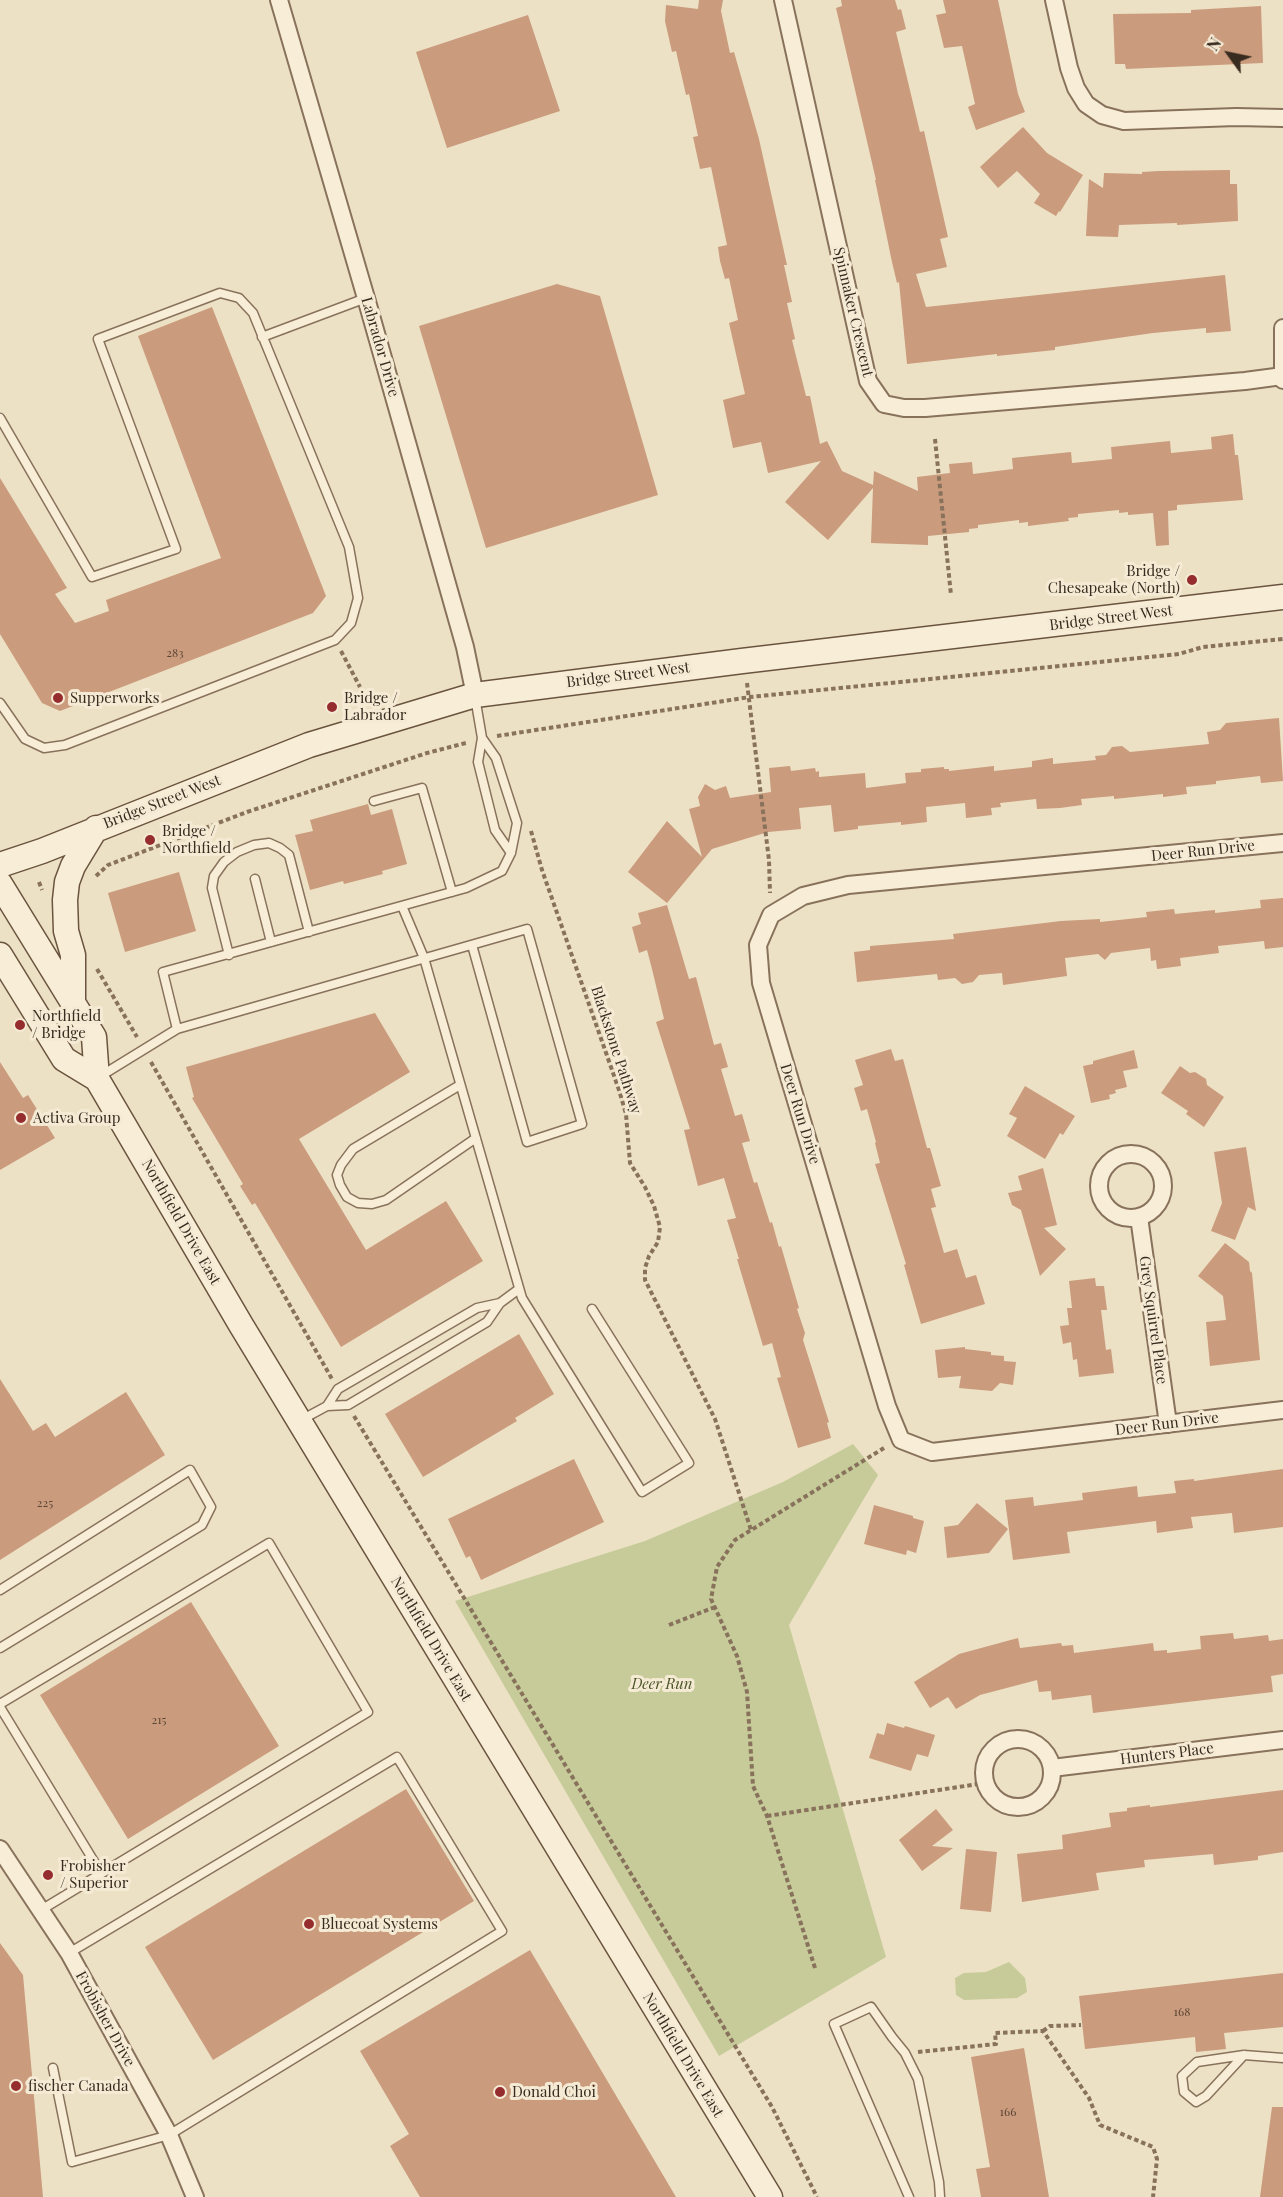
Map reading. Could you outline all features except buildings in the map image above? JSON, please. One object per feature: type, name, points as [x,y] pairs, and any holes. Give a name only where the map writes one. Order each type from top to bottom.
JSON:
[{"type":"main road","name":"Bridge Street West","points":[[0,865],[309,745],[475,695],[1283,597]]},
{"type":"main road","points":[[73,1001],[73,955],[66,931],[67,882],[73,866],[96,828]]},
{"type":"main road","name":"Northfield Drive East","points":[[0,884],[94,1037],[97,1079],[299,1421],[765,2193]]},
{"type":"main road","name":"Northfield Drive East","points":[[0,955],[64,1059],[97,1079]]},
{"type":"street","name":"Labrador Drive","points":[[279,0],[465,647],[475,695]]},
{"type":"street","name":"Spinnaker Crescent","points":[[783,0],[868,381],[885,404],[904,408],[925,408],[1283,377]]},
{"type":"street","points":[[1054,0],[1069,68],[1076,88],[1086,104],[1102,115],[1124,121],[1236,117],[1283,118]]},
{"type":"street","points":[[1283,328],[1283,377]]},
{"type":"street","name":"Deer Run Drive","points":[[1283,843],[848,885],[803,896],[771,915],[758,945],[761,983],[887,1406],[901,1440],[932,1452],[1283,1410]]},
{"type":"street","name":"Grey Squirrel Place","points":[[1139,1217],[1167,1424]]},
{"type":"street","points":[[1024,1740],[1035,1744],[1048,1757],[1052,1768],[1049,1788],[1042,1797],[1022,1807],[1010,1806],[999,1801],[985,1783],[984,1771],[987,1759],[997,1747],[1007,1741],[1024,1740]]},
{"type":"street","name":"Hunters Place","points":[[1052,1768],[1283,1740]]},
{"type":"street","name":"Frobisher Drive","points":[[0,1849],[69,1953],[169,2135],[195,2197]]},
{"type":"lane","points":[[0,418],[92,577],[176,549],[98,339],[220,293],[239,298],[253,313],[349,547],[358,598],[351,623],[335,640],[65,745],[44,748],[25,739],[0,703]]},
{"type":"lane","points":[[262,337],[366,298]]},
{"type":"lane","points":[[475,695],[482,738],[478,762],[495,830],[512,853]]},
{"type":"lane","points":[[177,1029],[163,972],[466,888],[502,871],[512,853],[517,823],[496,758],[482,738]]},
{"type":"lane","points":[[374,801],[422,788],[452,892]]},
{"type":"lane","points":[[229,954],[212,888],[214,876],[224,862],[237,852],[254,845],[269,843],[289,855],[309,932]]},
{"type":"lane","points":[[255,879],[271,942]]},
{"type":"lane","points":[[402,906],[424,958],[522,1298],[642,1492],[689,1462],[592,1309]]},
{"type":"lane","points":[[97,1079],[177,1029],[527,929],[582,1124],[527,1142],[472,945]]},
{"type":"lane","points":[[460,1085],[353,1149],[341,1165],[338,1175],[340,1185],[347,1197],[358,1203],[372,1204],[386,1200],[476,1138]]},
{"type":"lane","points":[[299,1421],[327,1406],[348,1405],[487,1322],[500,1303],[519,1289]]},
{"type":"lane","points":[[327,1406],[338,1389],[477,1308],[500,1303]]},
{"type":"lane","points":[[0,1590],[190,1470],[212,1507],[202,1525],[0,1648]]},
{"type":"lane","points":[[41,1910],[369,1712],[269,1543],[0,1706],[101,1873]]},
{"type":"lane","points":[[53,2068],[72,2162],[169,2135],[502,1931],[397,1757],[69,1953]]},
{"type":"lane","points":[[909,2197],[834,2024],[871,2007],[905,2053],[918,2079],[939,2182],[939,2197]]},
{"type":"lane","points":[[1244,2055],[1206,2096],[1196,2102],[1184,2092],[1182,2076],[1197,2062],[1244,2055],[1283,2058]]},
{"type":"path","points":[[935,439],[951,595]]},
{"type":"path","points":[[92,881],[108,865],[247,812],[427,753],[482,738],[750,697],[1179,654],[1203,647],[1283,639]]},
{"type":"path","points":[[335,640],[360,687]]},
{"type":"path","points":[[742,661],[750,697],[769,860],[771,915]]},
{"type":"path","points":[[502,735],[506,746]]},
{"type":"path","name":"Blackstone Pathway","points":[[529,825],[546,881],[619,1090],[626,1114],[630,1163],[645,1186],[660,1227],[658,1242],[645,1268],[645,1280],[715,1419],[751,1530]]},
{"type":"path","points":[[95,965],[338,1389]]},
{"type":"path","points":[[348,1405],[772,2107],[817,2197]]},
{"type":"path","points":[[815,1968],[767,1816],[753,1786],[747,1692],[737,1656],[711,1599],[717,1567],[735,1540],[878,1450],[901,1440]]},
{"type":"path","points":[[669,1624],[715,1607]]},
{"type":"path","points":[[767,1816],[985,1783]]},
{"type":"path","points":[[905,2053],[996,2044],[995,2033],[1043,2031],[1050,2026],[1081,2025]]},
{"type":"path","points":[[1043,2031],[1089,2098],[1100,2125],[1153,2146],[1157,2159],[1153,2197]]},
{"type":"green space","name":"Deer Run","points":[[853,1444],[878,1475],[789,1625],[886,1957],[719,2056],[455,1601],[645,1541],[783,1482]]},
{"type":"green space","points":[[1009,1962],[1025,1978],[1027,1992],[1017,1998],[964,2000],[956,1995],[955,1978],[964,1973],[986,1972]]},
{"type":"place","name":"Bridge / Chesapeake (North)","points":[[1192,580]]},
{"type":"place","name":"Supperworks","points":[[58,698]]},
{"type":"place","name":"Bridge / Labrador","points":[[332,707]]},
{"type":"place","name":"Bridge / Northfield","points":[[150,840]]},
{"type":"place","name":"Northfield / Bridge","points":[[20,1025]]},
{"type":"place","name":"Activa Group","points":[[21,1118]]},
{"type":"place","name":"Frobisher / Superior","points":[[48,1875]]},
{"type":"place","name":"Bluecoat Systems","points":[[309,1924]]},
{"type":"place","name":"fischer Canada","points":[[16,2086]]},
{"type":"place","name":"Donald Choi","points":[[500,2092]]}]
